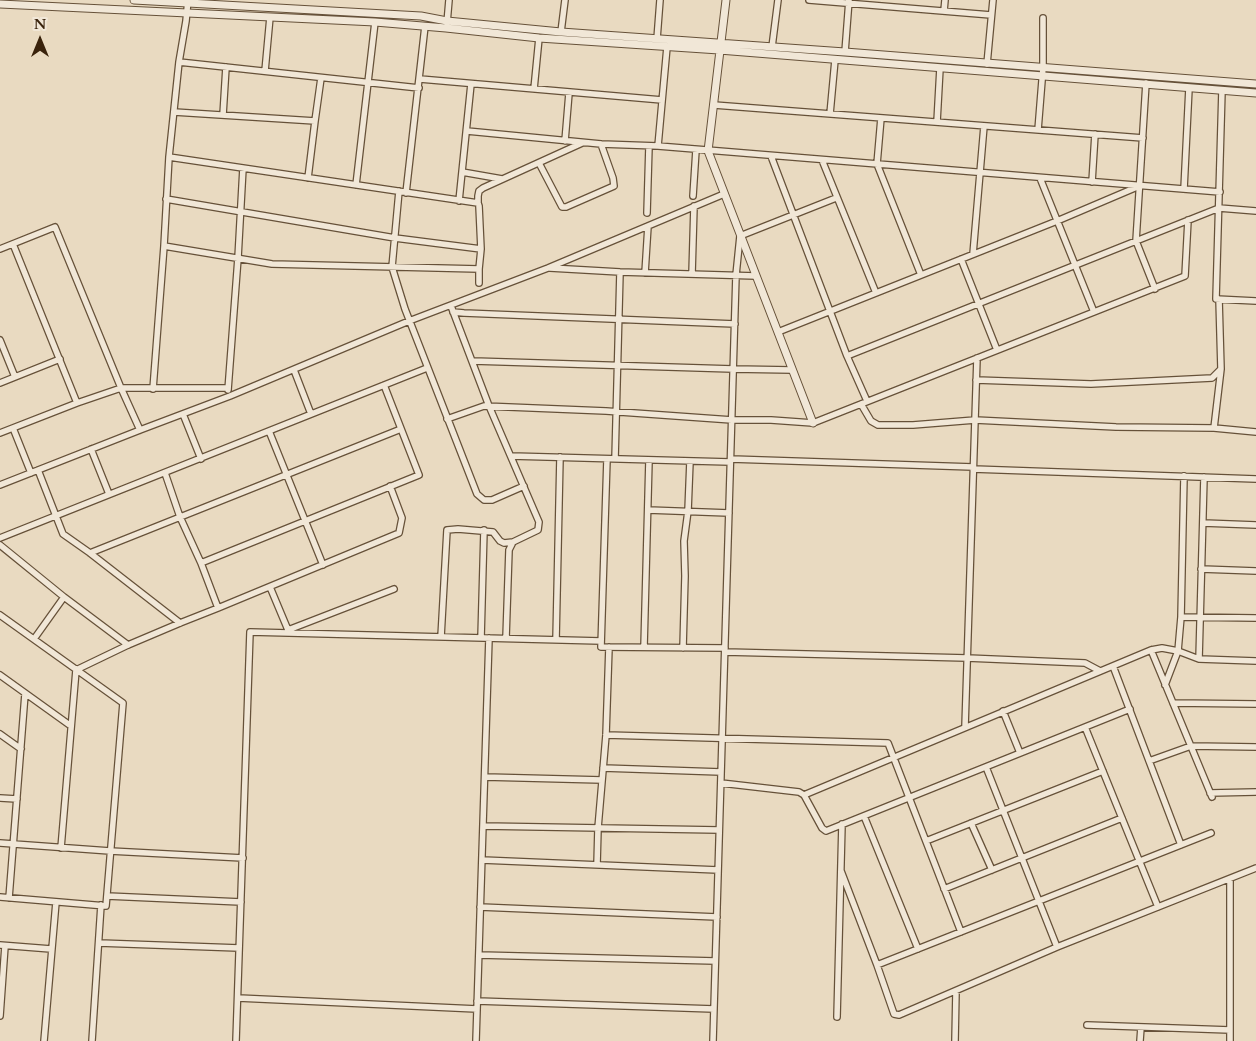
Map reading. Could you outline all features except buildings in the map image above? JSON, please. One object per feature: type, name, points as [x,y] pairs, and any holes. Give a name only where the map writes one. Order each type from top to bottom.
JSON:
[{"type":"street","points":[[134,0],[421,16],[446,24],[539,38],[667,47],[772,47],[1256,84]]},
{"type":"street","points":[[446,24],[449,0]]},
{"type":"street","points":[[561,32],[565,0]]},
{"type":"street","points":[[657,39],[660,0]]},
{"type":"street","points":[[726,0],[708,151],[813,423]]},
{"type":"street","points":[[772,47],[778,0]]},
{"type":"street","points":[[809,0],[992,15]]},
{"type":"street","points":[[897,0],[897,7]]},
{"type":"street","points":[[944,11],[945,0]]},
{"type":"street","points":[[987,64],[993,0]]},
{"type":"street","points":[[153,389],[169,156],[179,62],[188,13],[188,2]]},
{"type":"street","points":[[845,52],[849,2]]},
{"type":"street","points":[[0,4],[425,26],[446,24],[561,32],[657,39],[836,60],[1256,93]]},
{"type":"street","points":[[265,71],[270,17]]},
{"type":"street","points":[[1038,130],[1043,68],[1044,18]]},
{"type":"street","points":[[356,185],[375,22]]},
{"type":"street","points":[[406,193],[425,26]]},
{"type":"street","points":[[534,90],[539,38]]},
{"type":"street","points":[[658,146],[667,47]]},
{"type":"street","points":[[830,114],[836,60]]},
{"type":"street","points":[[179,62],[419,88]]},
{"type":"street","points":[[223,115],[226,67]]},
{"type":"street","points":[[937,122],[940,68]]},
{"type":"street","points":[[308,178],[321,78]]},
{"type":"street","points":[[420,79],[662,100]]},
{"type":"street","points":[[1146,83],[1136,241],[1155,288]]},
{"type":"street","points":[[459,200],[471,84]]},
{"type":"street","points":[[1184,189],[1189,88]]},
{"type":"street","points":[[1214,428],[1221,369],[1219,299],[1216,299],[1222,90]]},
{"type":"street","points":[[565,141],[569,93]]},
{"type":"street","points":[[714,105],[1143,138]]},
{"type":"street","points":[[174,112],[315,121]]},
{"type":"street","points":[[881,118],[877,164],[921,275]]},
{"type":"street","points":[[973,254],[984,126]]},
{"type":"street","points":[[467,131],[601,144],[658,146],[1220,192]]},
{"type":"street","points":[[1092,182],[1095,134]]},
{"type":"street","points":[[479,283],[478,269],[481,249],[478,196],[482,188],[584,142]]},
{"type":"street","points":[[539,163],[562,207],[566,207],[614,186],[601,144]]},
{"type":"street","points":[[647,213],[649,146]]},
{"type":"street","points":[[692,196],[696,150]]},
{"type":"street","points":[[169,156],[478,203]]},
{"type":"street","points":[[771,156],[847,356],[867,401]]},
{"type":"street","points":[[822,160],[876,293]]},
{"type":"street","points":[[230,396],[227,388],[238,258],[243,168]]},
{"type":"street","points":[[462,172],[502,180]]},
{"type":"street","points":[[1040,178],[1094,312]]},
{"type":"street","points":[[778,332],[1140,186]]},
{"type":"street","points":[[399,191],[392,267],[404,309],[477,494],[484,500],[492,500],[524,486]]},
{"type":"street","points":[[0,485],[230,396],[409,321],[452,309],[724,194]]},
{"type":"street","points":[[740,236],[836,198]]},
{"type":"street","points":[[166,199],[395,238],[481,249]]},
{"type":"street","points":[[692,274],[694,206]]},
{"type":"street","points":[[847,356],[1219,208],[1256,211]]},
{"type":"street","points":[[448,419],[484,406],[489,406],[813,423],[1185,276],[1188,220]]},
{"type":"street","points":[[645,273],[648,226]]},
{"type":"street","points":[[0,249],[55,228],[140,430]]},
{"type":"street","points":[[713,1041],[736,275],[740,236]]},
{"type":"street","points":[[13,244],[77,403]]},
{"type":"street","points":[[164,246],[272,264],[478,269]]},
{"type":"street","points":[[961,259],[997,350]]},
{"type":"street","points":[[548,268],[756,276]]},
{"type":"street","points":[[615,459],[620,272]]},
{"type":"street","points":[[1219,299],[1256,301]]},
{"type":"street","points":[[452,309],[464,313],[735,324]]},
{"type":"street","points":[[441,637],[447,530],[484,530],[493,532],[504,543],[513,542],[538,530],[539,522],[489,406],[452,309]]},
{"type":"street","points":[[0,340],[15,377]]},
{"type":"street","points":[[965,727],[976,358]]},
{"type":"street","points":[[0,383],[60,359]]},
{"type":"street","points":[[472,361],[792,370]]},
{"type":"street","points":[[0,538],[427,368]]},
{"type":"street","points":[[976,380],[1091,384],[1212,378],[1221,369]]},
{"type":"street","points":[[294,370],[311,414]]},
{"type":"street","points":[[201,563],[419,475],[384,385]]},
{"type":"street","points":[[0,433],[121,388],[227,388]]},
{"type":"street","points":[[861,404],[871,421],[878,425],[913,425],[975,420],[1116,427],[1214,428],[1256,432]]},
{"type":"street","points":[[183,414],[201,459]]},
{"type":"street","points":[[13,428],[63,534],[180,623]]},
{"type":"street","points":[[90,553],[401,429]]},
{"type":"street","points":[[269,431],[323,565]]},
{"type":"street","points":[[91,449],[109,494]]},
{"type":"street","points":[[511,456],[973,468],[1256,479]]},
{"type":"street","points":[[556,640],[560,457]]},
{"type":"street","points":[[607,459],[600,647],[683,648],[1085,663],[1100,671]]},
{"type":"street","points":[[644,647],[649,460]]},
{"type":"street","points":[[683,648],[684,541],[688,511],[690,461]]},
{"type":"street","points":[[165,473],[180,517],[201,563],[218,608]]},
{"type":"street","points":[[1165,685],[1178,651],[1181,617],[1184,476]]},
{"type":"street","points":[[1199,659],[1204,477]]},
{"type":"street","points":[[76,670],[128,645],[399,533],[402,518],[390,486]]},
{"type":"street","points":[[648,510],[729,513]]},
{"type":"street","points":[[1202,524],[1256,525]]},
{"type":"street","points":[[481,638],[484,530]]},
{"type":"street","points":[[506,638],[509,550],[513,542]]},
{"type":"street","points":[[0,545],[64,597],[128,645]]},
{"type":"street","points":[[1201,570],[1256,571]]},
{"type":"street","points":[[270,587],[288,630],[394,589]]},
{"type":"street","points":[[34,639],[64,597]]},
{"type":"street","points":[[0,624],[3,617],[122,703],[106,906],[0,897]]},
{"type":"street","points":[[1181,617],[1256,618]]},
{"type":"street","points":[[236,1041],[250,632],[601,641]]},
{"type":"street","points":[[476,1041],[489,638]]},
{"type":"street","points":[[597,864],[598,828],[606,735],[609,647]]},
{"type":"street","points":[[804,795],[1151,650],[1162,648],[1178,651],[1199,659],[1256,661]]},
{"type":"street","points":[[1151,650],[1211,795],[1256,792]]},
{"type":"street","points":[[1113,666],[1181,845]]},
{"type":"street","points":[[61,848],[76,670]]},
{"type":"street","points":[[0,675],[71,726]]},
{"type":"street","points":[[8,898],[25,694]]},
{"type":"street","points":[[1173,703],[1256,704]]},
{"type":"street","points":[[721,783],[800,792],[804,795],[822,828],[826,831],[1130,709]]},
{"type":"street","points":[[1003,711],[1020,753]]},
{"type":"street","points":[[1085,727],[1158,907]]},
{"type":"street","points":[[0,734],[21,749]]},
{"type":"street","points":[[606,735],[888,743],[961,932]]},
{"type":"street","points":[[1149,761],[1191,746],[1256,747]]},
{"type":"street","points":[[986,767],[1057,947]]},
{"type":"street","points":[[603,768],[721,772]]},
{"type":"street","points":[[926,841],[1103,770]]},
{"type":"street","points":[[484,777],[602,780]]},
{"type":"street","points":[[2,797],[17,799]]},
{"type":"street","points":[[864,816],[918,949]]},
{"type":"street","points":[[944,890],[1122,818]]},
{"type":"street","points":[[971,823],[992,870]]},
{"type":"street","points":[[837,1017],[842,824]]},
{"type":"street","points":[[483,826],[719,830]]},
{"type":"street","points":[[877,965],[1211,833]]},
{"type":"street","points":[[0,843],[243,858]]},
{"type":"street","points":[[482,860],[718,870]]},
{"type":"street","points":[[841,872],[894,1014],[899,1015],[1057,947],[1256,868]]},
{"type":"street","points":[[1230,879],[1230,1041]]},
{"type":"street","points":[[106,896],[241,902]]},
{"type":"street","points":[[44,1041],[56,902]]},
{"type":"street","points":[[92,1041],[101,906]]},
{"type":"street","points":[[480,907],[716,917]]},
{"type":"street","points":[[99,943],[239,948]]},
{"type":"street","points":[[0,1016],[3,945],[51,949]]},
{"type":"street","points":[[479,955],[715,961]]},
{"type":"street","points":[[955,1041],[956,991]]},
{"type":"street","points":[[238,998],[477,1009]]},
{"type":"street","points":[[478,1001],[714,1009]]},
{"type":"street","points":[[1087,1026],[1230,1030]]},
{"type":"street","points":[[1140,1041],[1141,1027]]}]
